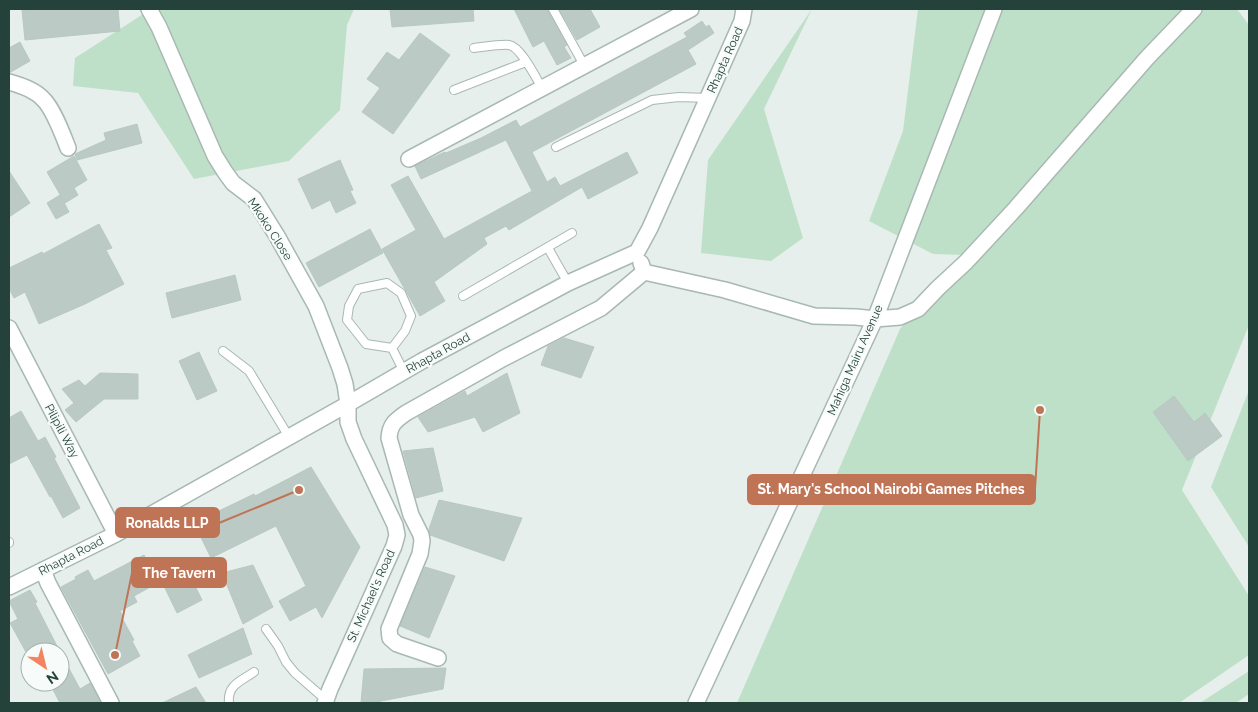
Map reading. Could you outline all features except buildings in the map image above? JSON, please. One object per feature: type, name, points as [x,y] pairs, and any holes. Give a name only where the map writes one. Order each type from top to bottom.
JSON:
[{"type":"street","name":"Mkoko Close","points":[[149,9],[159,27],[215,156],[233,182],[254,199],[316,306],[340,368],[348,404]]},
{"type":"street","points":[[409,159],[691,9]]},
{"type":"street","name":"Rhapta Road","points":[[9,587],[116,534],[404,372],[568,283],[637,252],[650,228],[742,21],[744,9]]},
{"type":"street","name":"Mahiga Mairu Avenue","points":[[696,703],[875,319],[994,9]]},
{"type":"street","points":[[644,272],[725,290],[814,316],[875,319],[900,317],[918,309],[1010,215],[1147,58],[1194,9]]},
{"type":"street","points":[[9,82],[21,85],[44,99],[60,128],[68,148]]},
{"type":"street","points":[[637,252],[644,272]]},
{"type":"street","points":[[438,658],[397,644],[390,638],[389,629],[420,554],[422,541],[411,515],[389,438],[390,429],[406,413],[504,358],[601,308],[644,272]]},
{"type":"street","name":"Pilipili Way","points":[[9,328],[116,534]]},
{"type":"street","name":"St. Michael's Road","points":[[326,702],[330,689],[394,546],[397,535],[395,525],[354,439],[348,422],[348,404]]},
{"type":"street","points":[[43,570],[111,703]]},
{"type":"lane","points":[[553,9],[584,65]]},
{"type":"lane","points":[[474,48],[510,45],[516,48],[542,88]]},
{"type":"lane","points":[[454,90],[526,62]]},
{"type":"lane","points":[[556,147],[652,100],[679,97],[708,98]]},
{"type":"lane","points":[[463,296],[572,233]]},
{"type":"lane","points":[[548,248],[568,283]]},
{"type":"lane","points":[[387,282],[400,293],[411,316],[406,331],[392,348],[366,344],[347,320],[349,306],[358,289],[387,282]]},
{"type":"lane","points":[[392,348],[404,372]]},
{"type":"lane","points":[[223,351],[249,371],[289,437]]},
{"type":"lane","points":[[266,629],[295,674],[326,702]]},
{"type":"lane","points":[[229,703],[228,696],[232,687],[254,672]]},
{"type":"green space","points":[[151,9],[354,9],[347,25],[340,110],[289,161],[194,179],[138,93],[73,86],[75,58]]},
{"type":"green space","points":[[812,9],[764,109],[803,238],[771,261],[701,253],[708,160]]},
{"type":"green space","points":[[918,9],[1237,9],[1249,25],[1249,325],[1182,490],[1249,596],[1249,655],[1179,703],[737,703],[900,329],[965,255],[933,254],[869,221],[903,131]]},
{"type":"green space","points":[[1249,390],[1249,547],[1211,487]]},
{"type":"green space","points":[[1249,671],[1249,694],[1236,703],[1200,703]]},
{"type":"place","name":"St. Mary's School Nairobi Games Pitches","points":[[1040,410]]},
{"type":"place","name":"Ronalds LLP","points":[[299,490]]},
{"type":"place","name":"The Tavern","points":[[115,655]]}]
